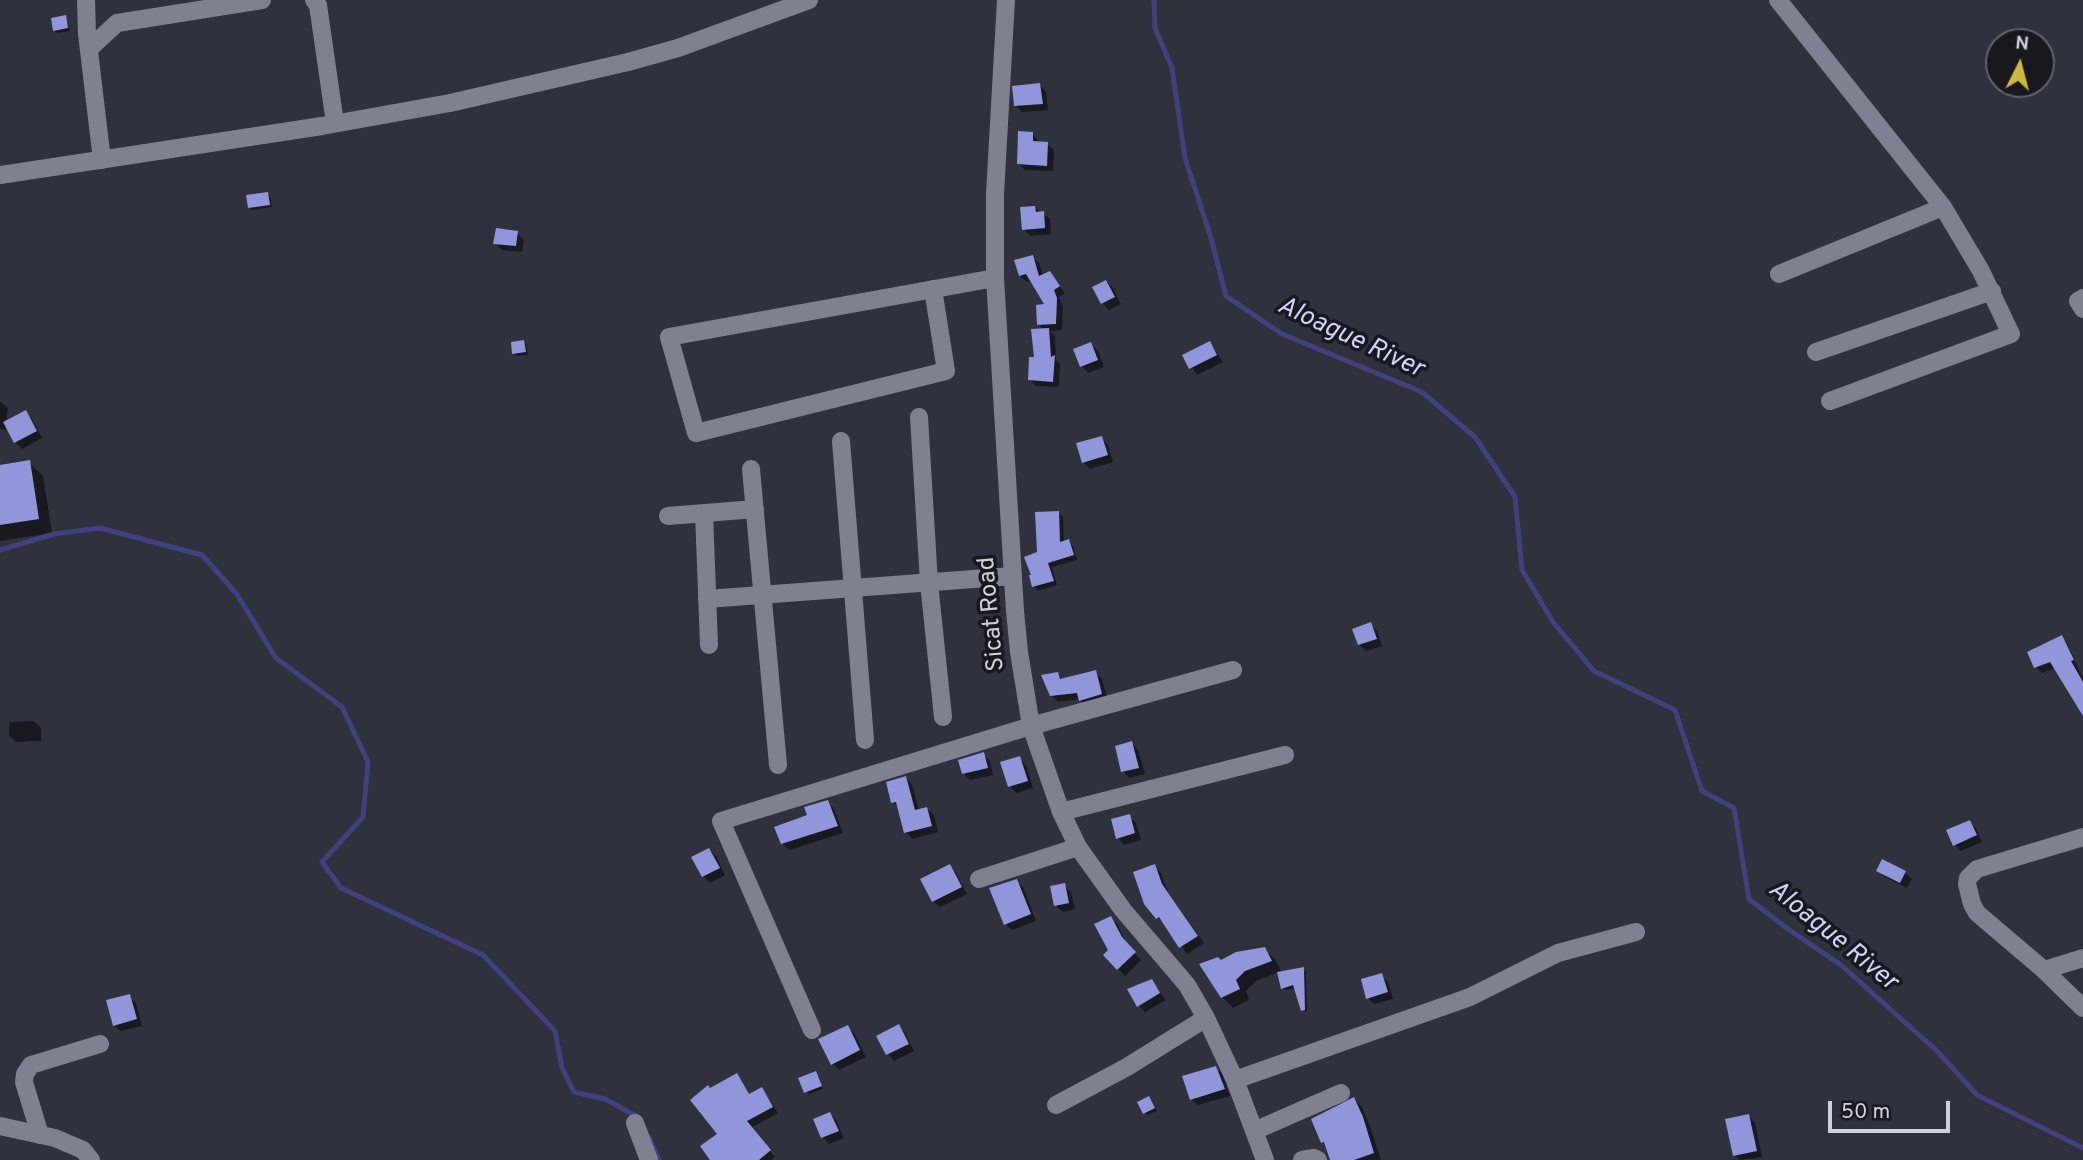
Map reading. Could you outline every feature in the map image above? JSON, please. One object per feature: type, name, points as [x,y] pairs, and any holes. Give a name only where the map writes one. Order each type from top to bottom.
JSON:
[{"type":"street","points":[[86,0],[102,160]]},
{"type":"street","points":[[89,49],[117,23],[262,0]]},
{"type":"street","points":[[314,0],[318,5],[335,123]]},
{"type":"street","points":[[0,175],[450,103],[678,48],[809,0]]},
{"type":"street","name":"Sicat Road","points":[[1006,0],[995,194],[995,278],[1019,652],[1031,726],[1061,812],[1078,847],[1124,910],[1187,985],[1235,1080],[1265,1160]]},
{"type":"street","points":[[1778,0],[1943,207],[1992,291],[2011,334],[1830,401]]},
{"type":"street","points":[[1779,274],[1943,207]]},
{"type":"street","points":[[933,289],[946,371],[696,433],[669,337],[933,289],[995,278]]},
{"type":"street","points":[[1816,352],[1992,291]]},
{"type":"street","points":[[2083,298],[2078,301],[2083,309]]},
{"type":"street","points":[[919,417],[929,583],[943,717]]},
{"type":"street","points":[[841,441],[865,740]]},
{"type":"street","points":[[751,469],[778,765]]},
{"type":"street","points":[[668,516],[755,509]]},
{"type":"street","points":[[704,513],[709,645]]},
{"type":"street","points":[[707,599],[1013,576]]},
{"type":"street","points":[[812,1030],[721,821],[1031,726],[1233,670]]},
{"type":"street","points":[[1061,812],[1285,755]]},
{"type":"street","points":[[2083,837],[1977,869],[1968,878],[1967,884],[1977,913],[2044,970],[2083,1008]]},
{"type":"street","points":[[979,879],[1078,847]]},
{"type":"street","points":[[1235,1080],[1469,997],[1558,953],[1636,932]]},
{"type":"street","points":[[2044,970],[2083,958]]},
{"type":"street","points":[[1056,1105],[1127,1067],[1206,1018]]},
{"type":"street","points":[[40,1135],[24,1082],[25,1074],[31,1065],[100,1044]]},
{"type":"street","points":[[1254,1131],[1341,1093]]},
{"type":"street","points":[[635,1123],[649,1160]]},
{"type":"street","points":[[0,1126],[55,1138],[83,1150],[91,1160]]},
{"type":"street","points":[[1302,1160],[1318,1160]]},
{"type":"building","points":[[66,15],[68,28],[53,31],[51,18]]},
{"type":"building","points":[[1040,83],[1043,104],[1014,106],[1012,86]]},
{"type":"building","points":[[1018,131],[1033,132],[1033,141],[1048,142],[1047,166],[1017,164]]},
{"type":"building","points":[[268,192],[270,205],[248,208],[246,195]]},
{"type":"building","points":[[1035,206],[1036,212],[1044,211],[1045,228],[1022,230],[1020,207]]},
{"type":"building","points":[[496,228],[518,231],[516,246],[493,244]]},
{"type":"building","points":[[1033,255],[1039,276],[1050,271],[1060,286],[1054,290],[1057,298],[1056,324],[1037,325],[1036,305],[1044,304],[1026,274],[1019,276],[1014,260]]},
{"type":"building","points":[[1106,280],[1115,297],[1101,304],[1092,287]]},
{"type":"building","points":[[1049,328],[1051,357],[1055,355],[1053,382],[1028,380],[1029,357],[1034,357],[1031,329]]},
{"type":"building","points":[[524,340],[526,352],[512,354],[511,342]]},
{"type":"building","points":[[1210,341],[1217,355],[1189,369],[1182,355]]},
{"type":"building","points":[[1091,342],[1098,360],[1080,367],[1073,349]]},
{"type":"building","points":[[26,410],[37,431],[14,443],[3,422]]},
{"type":"building","points":[[1102,436],[1108,455],[1082,463],[1076,443]]},
{"type":"building","points":[[30,460],[39,519],[0,525],[0,465]]},
{"type":"building","points":[[1059,511],[1060,542],[1069,539],[1074,555],[1048,563],[1054,581],[1032,587],[1031,575],[1024,557],[1037,552],[1035,512]]},
{"type":"building","points":[[1371,622],[1377,639],[1358,645],[1352,629]]},
{"type":"building","points":[[2062,635],[2074,660],[2071,661],[2083,682],[2083,716],[2050,662],[2034,668],[2027,652]]},
{"type":"building","points":[[1096,670],[1102,694],[1079,701],[1077,693],[1050,696],[1041,675],[1058,672],[1060,679]]},
{"type":"building","points":[[1132,741],[1139,768],[1121,772],[1115,746]]},
{"type":"building","points":[[984,752],[988,768],[962,774],[958,760]]},
{"type":"building","points":[[1020,756],[1028,781],[1008,787],[1000,762]]},
{"type":"building","points":[[906,776],[915,810],[927,807],[932,826],[904,833],[896,802],[891,803],[886,782]]},
{"type":"building","points":[[828,800],[838,826],[781,844],[774,827],[807,815],[804,807]]},
{"type":"building","points":[[1130,814],[1135,833],[1116,839],[1111,819]]},
{"type":"building","points":[[1970,820],[1977,835],[1953,846],[1946,830]]},
{"type":"building","points":[[709,848],[720,868],[702,877],[691,857]]},
{"type":"building","points":[[1882,859],[1906,871],[1900,883],[1876,871]]},
{"type":"building","points":[[950,864],[962,887],[932,902],[920,879]]},
{"type":"building","points":[[1155,864],[1162,884],[1198,936],[1179,948],[1159,917],[1156,919],[1144,904],[1133,872]]},
{"type":"building","points":[[1017,879],[1031,914],[1004,925],[989,888]]},
{"type":"building","points":[[1065,883],[1069,903],[1054,906],[1050,886]]},
{"type":"building","points":[[1111,916],[1122,937],[1136,952],[1117,970],[1103,955],[1108,950],[1094,924]]},
{"type":"building","points":[[1265,947],[1272,961],[1245,971],[1236,980],[1240,989],[1221,998],[1199,964],[1218,957],[1221,960],[1236,952]]},
{"type":"building","points":[[1304,967],[1305,1010],[1301,1011],[1293,985],[1281,989],[1277,972]]},
{"type":"building","points":[[1382,973],[1388,992],[1366,999],[1361,979]]},
{"type":"building","points":[[1152,979],[1160,993],[1137,1007],[1127,989]]},
{"type":"building","points":[[130,994],[137,1019],[113,1026],[106,1000]]},
{"type":"building","points":[[899,1024],[909,1044],[886,1055],[876,1036]]},
{"type":"building","points":[[848,1025],[860,1050],[831,1065],[818,1039]]},
{"type":"building","points":[[1216,1066],[1225,1089],[1190,1100],[1182,1076]]},
{"type":"building","points":[[816,1071],[822,1086],[804,1093],[798,1078]]},
{"type":"building","points":[[737,1073],[749,1094],[762,1087],[773,1107],[747,1121],[771,1150],[759,1160],[710,1160],[700,1146],[717,1134],[690,1100],[708,1085],[710,1088]]},
{"type":"building","points":[[1149,1096],[1155,1108],[1143,1114],[1137,1102]]},
{"type":"building","points":[[1354,1097],[1374,1153],[1354,1160],[1330,1160],[1324,1142],[1321,1143],[1311,1119]]},
{"type":"building","points":[[830,1112],[839,1131],[821,1138],[813,1119]]},
{"type":"building","points":[[1749,1114],[1757,1151],[1733,1156],[1725,1119]]},
{"type":"waterway","name":"Aloague River","points":[[1154,0],[1155,28],[1172,68],[1185,158],[1211,238],[1226,296],[1282,334],[1422,392],[1475,437],[1515,497],[1522,570],[1553,622],[1594,671],[1675,710],[1702,791],[1734,808],[1749,899],[1841,965],[1937,1051],[1977,1095],[2083,1148]]},
{"type":"waterway","points":[[0,550],[54,534],[100,528],[202,555],[236,593],[276,658],[342,707],[368,762],[363,817],[322,862],[341,888],[483,955],[555,1031],[562,1068],[574,1092],[605,1099],[638,1117]]},
{"type":"waterway","points":[[649,1137],[659,1160]]}]
